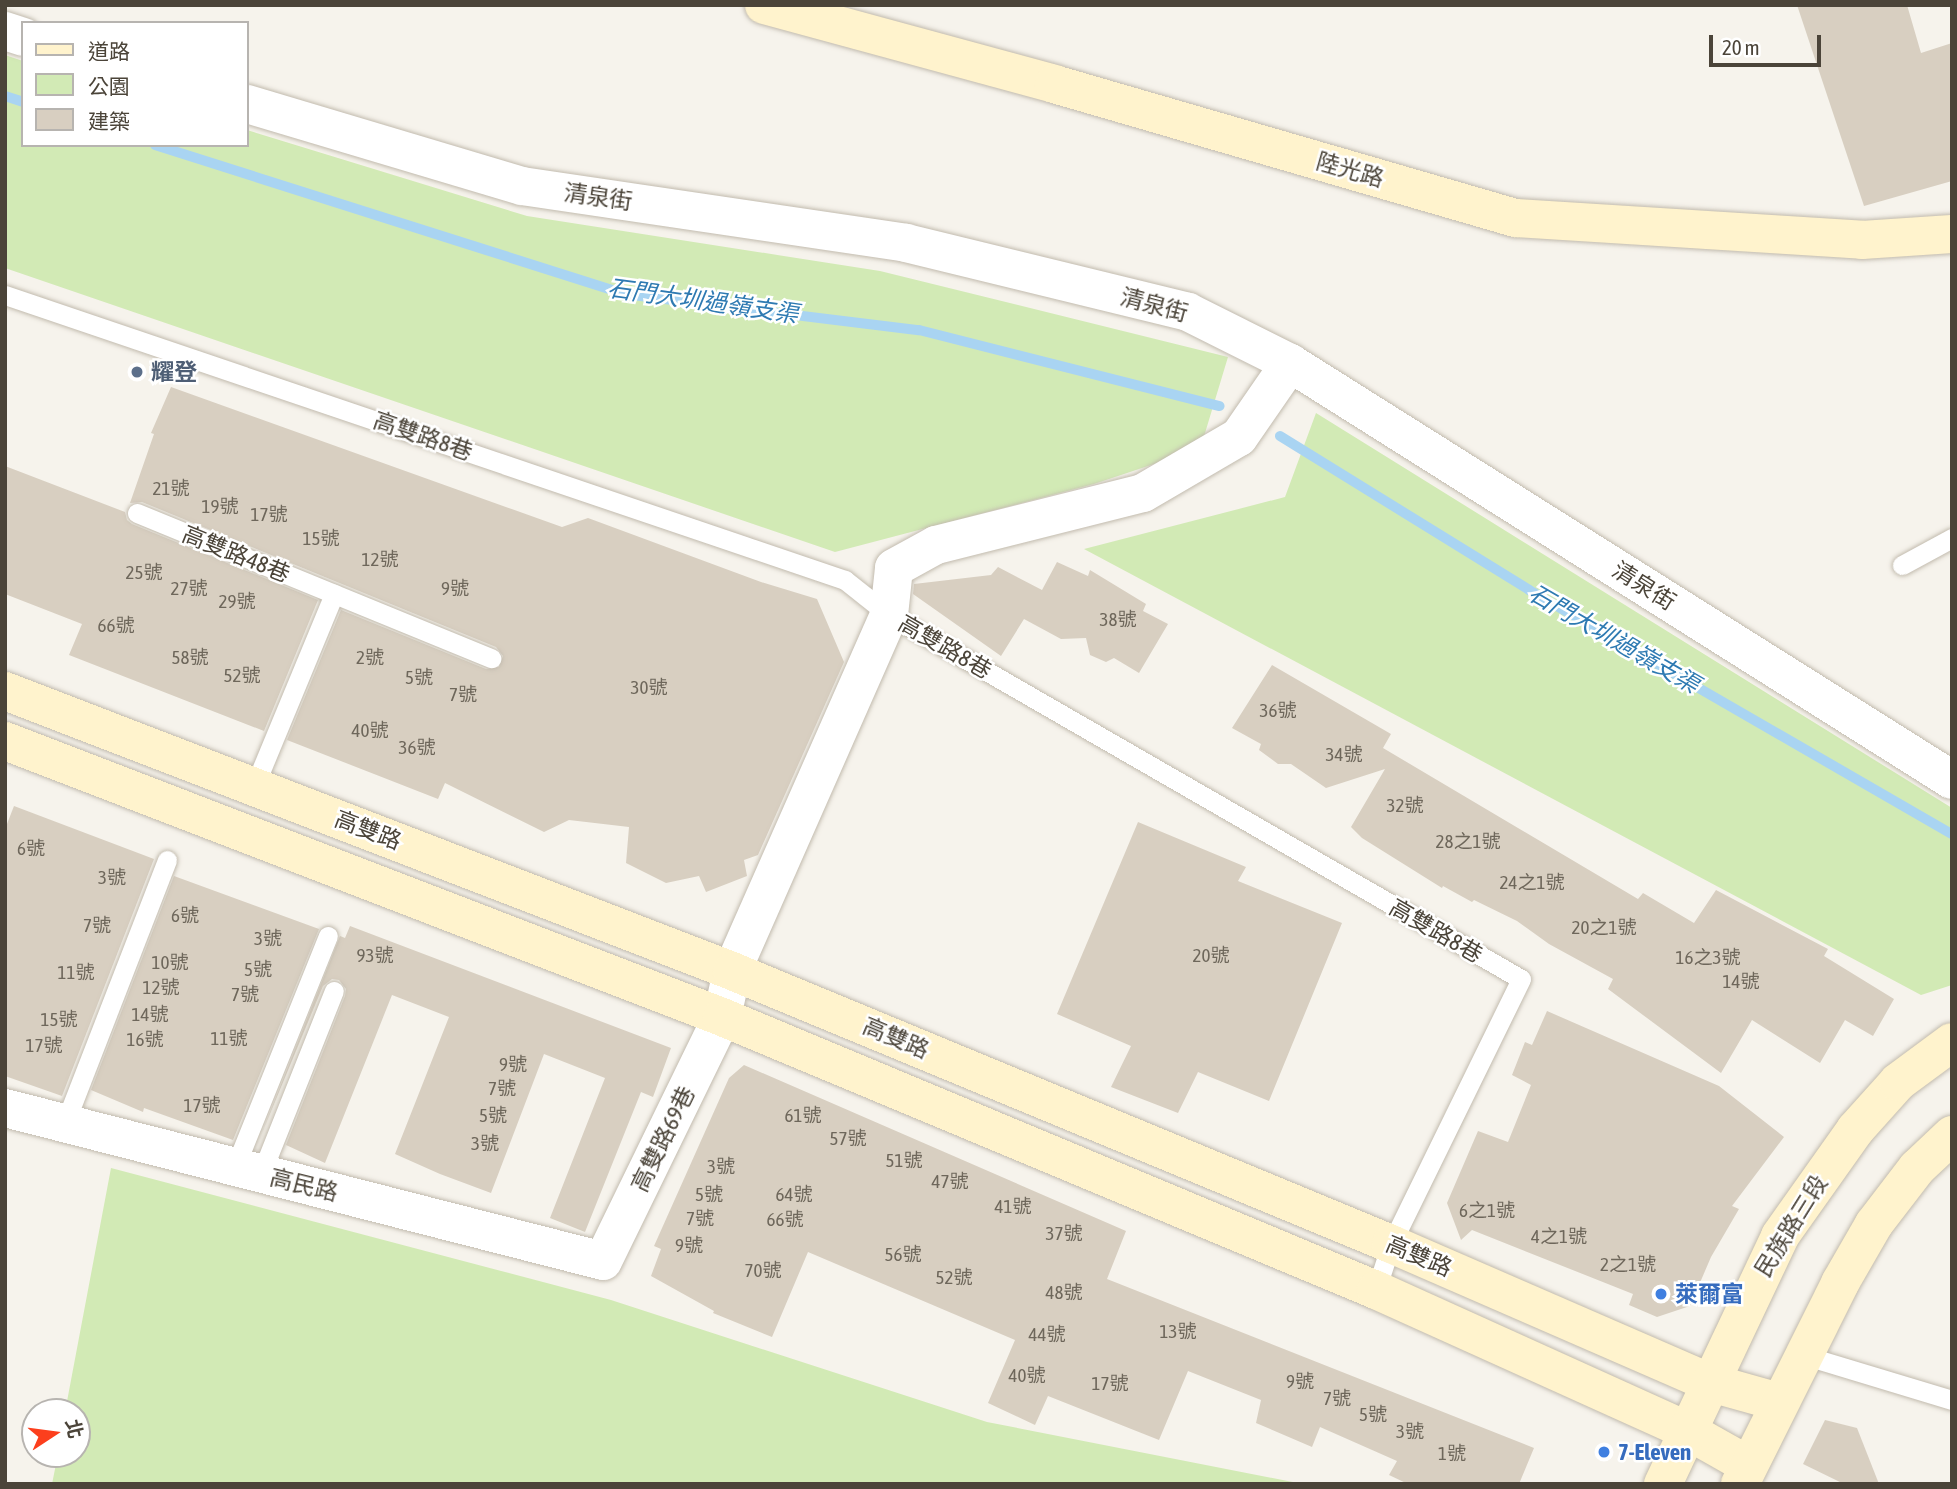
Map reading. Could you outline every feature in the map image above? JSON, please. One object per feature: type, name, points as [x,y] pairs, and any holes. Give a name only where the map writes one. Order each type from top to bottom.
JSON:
[{"type":"street","name":"陸光路","points":[[764,5],[1055,84],[1516,218],[1862,240],[1952,234]]},
{"type":"street","name":"清泉街","points":[[248,104],[522,186],[906,243],[1188,312],[1290,363],[1952,780]]},
{"type":"street","name":"高雙路69巷","points":[[603,1261],[722,1017],[732,971],[889,615],[894,568],[936,545],[1143,493],[1239,437],[1290,363]]},
{"type":"street","name":"高雙路","points":[[5,691],[732,971],[1391,1244],[1711,1383],[1779,1402]]},
{"type":"street","name":"高雙路","points":[[5,741],[722,1017],[1376,1290],[1686,1430],[1744,1475]]},
{"type":"street","name":"民族路三段","points":[[1663,1484],[1686,1430],[1780,1236],[1855,1130],[1898,1082],[1952,1042]]},
{"type":"street","name":"高民路","points":[[5,1108],[603,1261]]},
{"type":"street","points":[[1744,1475],[1803,1355],[1874,1224],[1917,1168],[1952,1135]]},
{"type":"lane","name":"高雙路8巷","points":[[5,295],[845,580],[889,615],[1521,979],[1391,1244],[1376,1290]]},
{"type":"lane","name":"高雙路48巷","points":[[137,513],[491,658]]},
{"type":"lane","points":[[1902,565],[1952,538]]},
{"type":"lane","points":[[254,787],[334,594]]},
{"type":"lane","points":[[65,1123],[167,860]]},
{"type":"lane","points":[[248,1170],[328,936]]},
{"type":"lane","points":[[248,1170],[334,991]]},
{"type":"lane","points":[[1803,1355],[1952,1400]]},
{"type":"green space","points":[[5,55],[21,60],[21,147],[248,147],[248,130],[527,216],[880,271],[1228,357],[1202,443],[1163,461],[1094,484],[835,552],[5,268]]},
{"type":"green space","points":[[1316,413],[1952,808],[1952,985],[1921,995],[1084,549],[1285,497]]},
{"type":"green space","points":[[111,1168],[611,1300],[987,1422],[1303,1484],[52,1484],[55,1468],[91,1468],[91,1398],[68,1398]]},
{"type":"building","points":[[1797,5],[1907,5],[1921,53],[1952,43],[1952,181],[1864,206]]},
{"type":"building","points":[[171,387],[562,527],[588,518],[761,582],[817,599],[844,662],[758,855],[744,860],[747,876],[706,892],[699,876],[666,883],[626,863],[629,827],[569,820],[544,832],[445,783],[438,799],[287,740],[341,610],[486,669],[499,667],[503,656],[496,647],[142,502],[130,503],[154,434],[151,433]]},
{"type":"building","points":[[5,466],[125,512],[127,520],[132,524],[318,600],[264,731],[69,655],[82,624],[5,594]]},
{"type":"building","points":[[1057,562],[1088,576],[1090,570],[1146,604],[1143,611],[1168,624],[1139,673],[1114,658],[1106,662],[1090,655],[1086,638],[1061,639],[1024,619],[1001,656],[913,594],[914,584],[991,575],[998,567],[1042,590]]},
{"type":"building","points":[[1272,665],[1391,734],[1383,748],[1638,899],[1643,893],[1694,923],[1716,890],[1828,949],[1824,956],[1894,999],[1873,1036],[1845,1020],[1820,1063],[1752,1020],[1721,1073],[1608,989],[1613,979],[1549,944],[1517,921],[1443,886],[1442,888],[1362,838],[1351,827],[1385,769],[1326,788],[1291,764],[1278,764],[1259,750],[1261,744],[1232,728]]},
{"type":"building","points":[[14,806],[154,859],[62,1096],[5,1076],[5,829]]},
{"type":"building","points":[[1138,822],[1246,867],[1238,881],[1342,923],[1269,1101],[1198,1072],[1178,1113],[1111,1087],[1131,1046],[1057,1014]]},
{"type":"building","points":[[174,876],[319,929],[233,1140],[144,1108],[143,1112],[91,1090]]},
{"type":"building","points":[[350,926],[671,1048],[653,1097],[641,1092],[585,1232],[550,1218],[605,1078],[544,1054],[491,1193],[440,1174],[395,1154],[449,1017],[392,995],[325,1163],[286,1145],[345,996],[346,989],[339,980],[332,979],[323,986],[261,1135],[340,936],[345,938]]},
{"type":"building","points":[[1547,1011],[1719,1086],[1784,1137],[1732,1206],[1739,1209],[1711,1257],[1690,1306],[1657,1317],[1629,1305],[1633,1294],[1472,1230],[1461,1240],[1447,1203],[1478,1131],[1508,1142],[1531,1085],[1512,1075],[1525,1042],[1532,1045]]},
{"type":"building","points":[[744,1065],[1126,1231],[1107,1279],[1534,1448],[1519,1484],[1408,1484],[1389,1475],[1397,1461],[1320,1427],[1312,1447],[1256,1423],[1261,1400],[1188,1371],[1159,1440],[1048,1396],[1035,1425],[988,1403],[1015,1340],[808,1252],[772,1337],[713,1313],[714,1311],[651,1276],[661,1249],[654,1246],[729,1078]]},
{"type":"building","points":[[1825,1420],[1857,1428],[1879,1484],[1844,1484],[1803,1464]]},
{"type":"waterway","name":"石門大圳過嶺支渠","points":[[5,96],[21,101]]},
{"type":"waterway","name":"石門大圳過嶺支渠","points":[[161,147],[624,294],[919,330],[1220,406]]},
{"type":"waterway","name":"石門大圳過嶺支渠","points":[[1280,436],[1529,590],[1952,834]]},
{"type":"place","name":"耀登","points":[[137,372]]},
{"type":"place","name":"萊爾富","points":[[1661,1294]]},
{"type":"place","name":"7-Eleven","points":[[1604,1452]]}]
